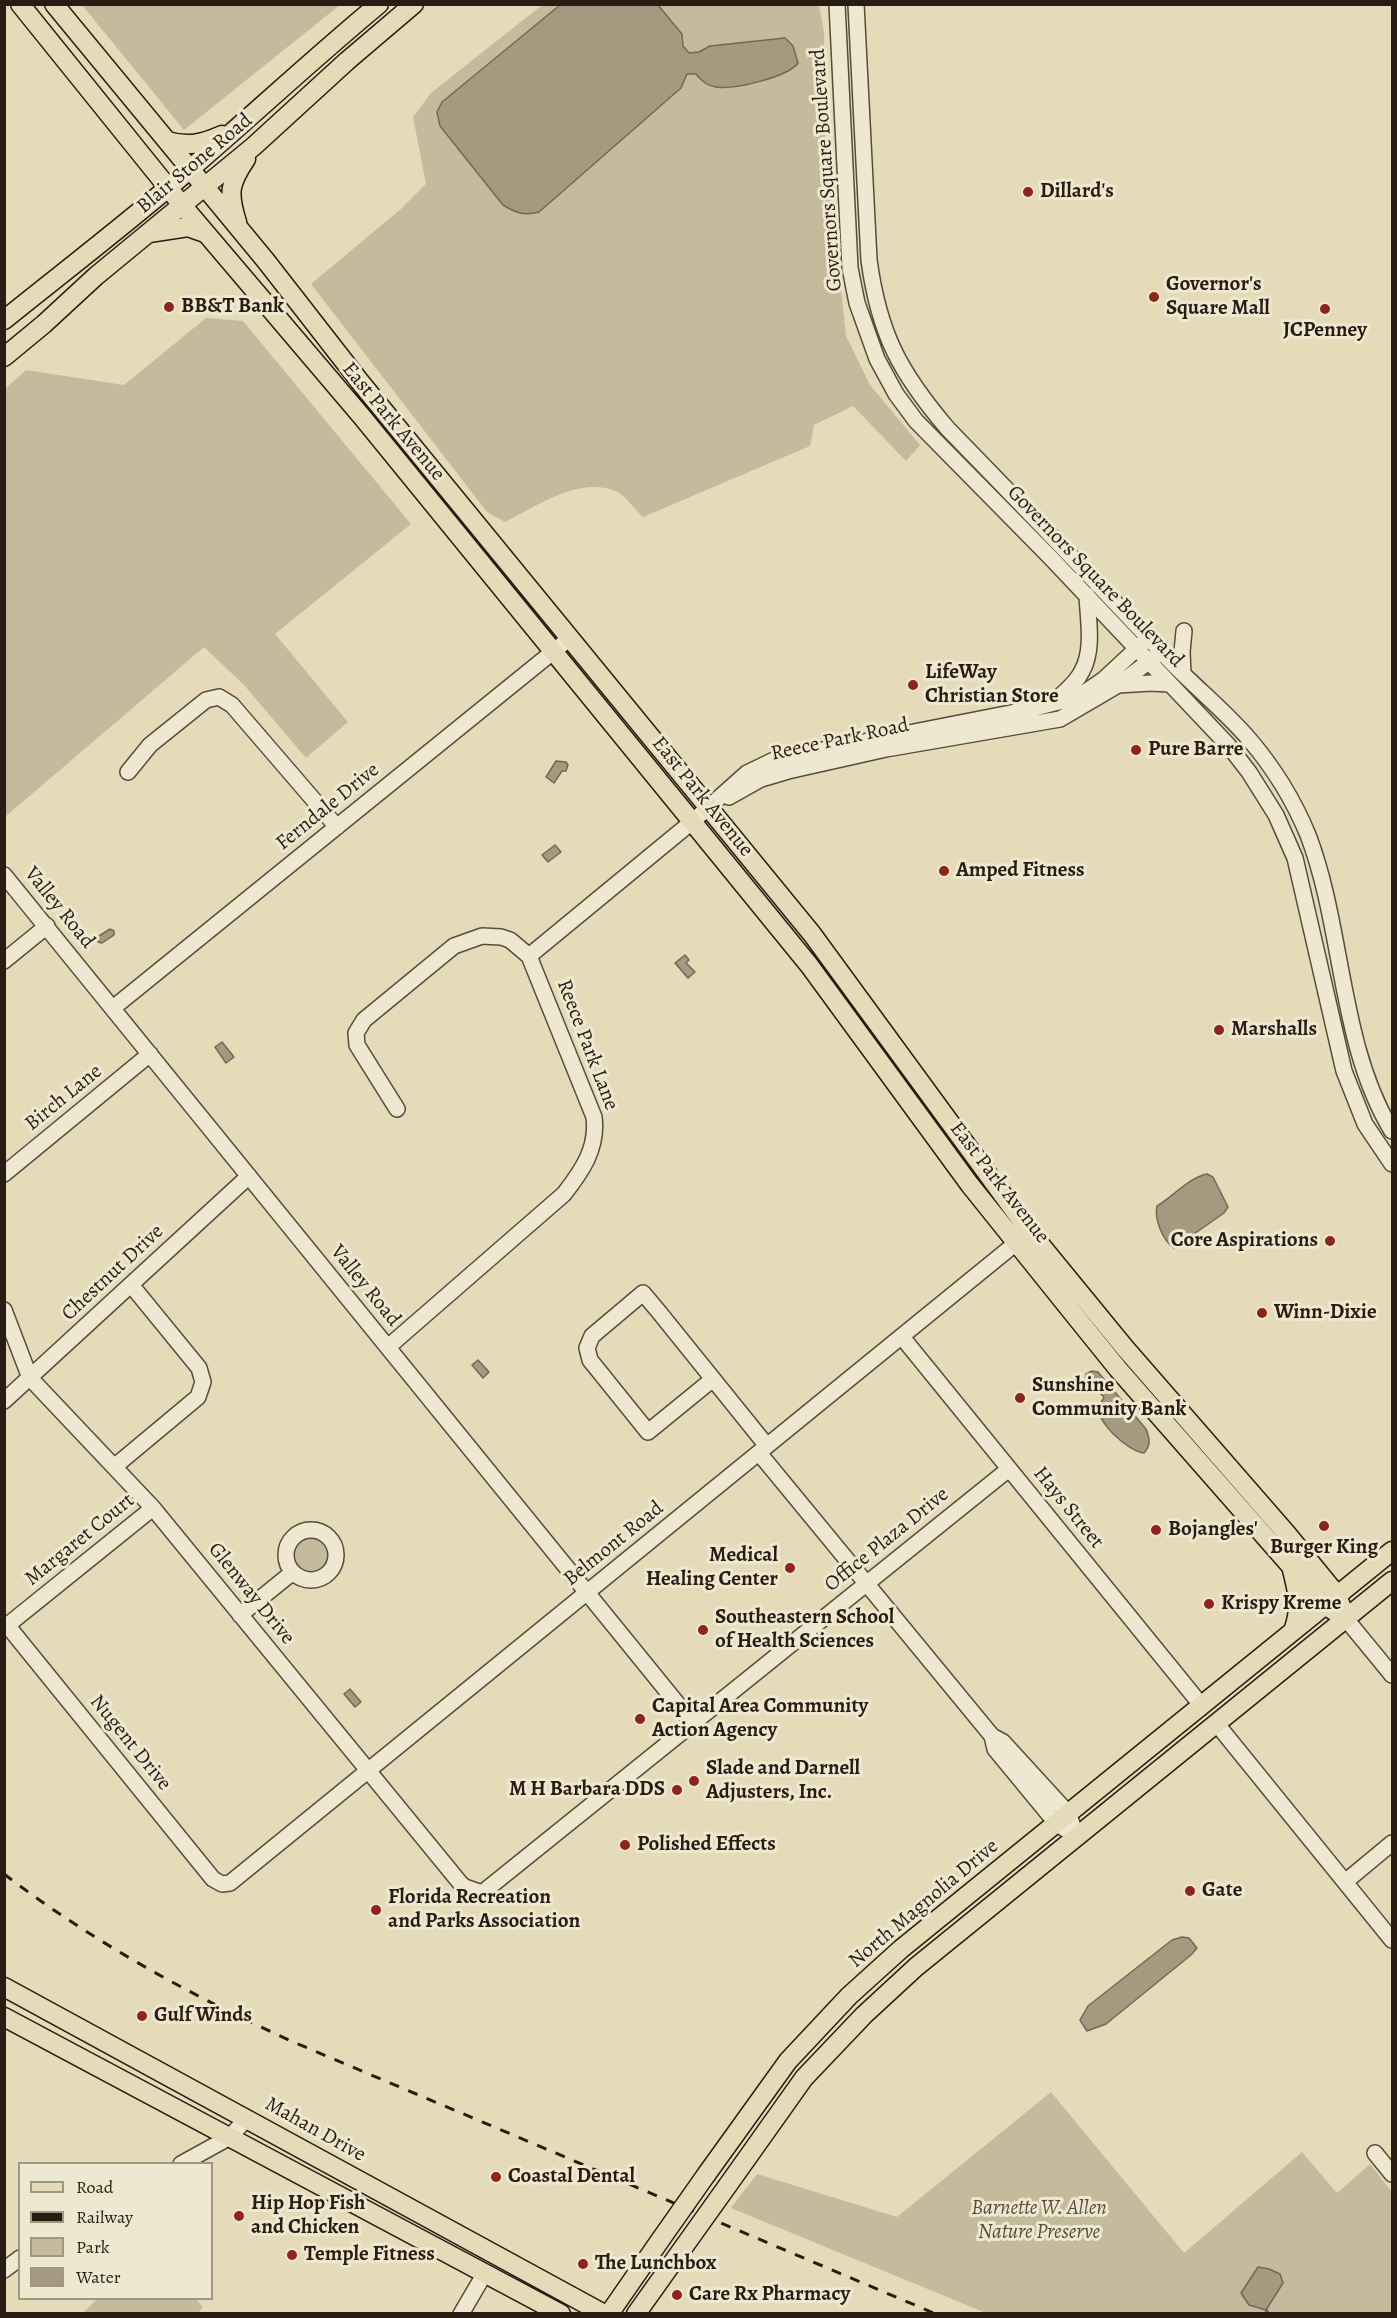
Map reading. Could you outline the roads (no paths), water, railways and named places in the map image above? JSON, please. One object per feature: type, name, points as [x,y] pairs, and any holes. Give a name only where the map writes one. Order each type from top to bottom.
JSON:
[{"type":"main road","name":"East Park Avenue","points":[[20,4],[182,205],[363,418],[809,965],[970,1185],[1023,1238],[1125,1348],[1287,1534],[1331,1600],[1346,1618]]},
{"type":"main road","name":"East Park Avenue","points":[[54,4],[812,934],[994,1185],[1023,1238],[1118,1369],[1292,1568],[1331,1600]]},
{"type":"main road","name":"Blair Stone Road","points":[[9,317],[168,188],[379,4]]},
{"type":"main road","name":"Blair Stone Road","points":[[4,357],[96,276],[255,146],[347,61],[414,4]]},
{"type":"main road","points":[[332,43],[347,61]]},
{"type":"main road","points":[[166,141],[195,145],[237,128]]},
{"type":"main road","points":[[240,230],[231,201],[232,184],[255,146]]},
{"type":"main road","points":[[148,233],[182,227],[205,232]]},
{"type":"main road","points":[[9,317],[31,335]]},
{"type":"main road","name":"North Magnolia Drive","points":[[609,2313],[777,2075],[849,1996],[901,1949],[1392,1551]]},
{"type":"main road","points":[[1292,1568],[1300,1601],[1299,1614],[1293,1631]]},
{"type":"main road","name":"North Magnolia Drive","points":[[636,2313],[804,2078],[864,2015],[916,1967],[1392,1581]]},
{"type":"main road","points":[[901,1949],[916,1967]]},
{"type":"main road","name":"Mahan Drive","points":[[4,1987],[604,2313]]},
{"type":"main road","points":[[4,2017],[561,2313]]},
{"type":"main road","points":[[65,2050],[81,2029]]},
{"type":"main road","points":[[777,2075],[795,2091]]},
{"type":"main road","points":[[351,2201],[362,2181]]},
{"type":"street","name":"Governors Square Boulevard","points":[[837,4],[850,267],[857,303],[877,359],[896,394],[916,421],[1137,648],[1245,767],[1276,815],[1295,858],[1344,1071],[1365,1124],[1392,1164]]},
{"type":"street","name":"Governors Square Boulevard","points":[[856,4],[869,260],[874,299],[885,332],[901,366],[922,399],[948,429],[1183,674],[1248,737],[1282,784],[1308,835],[1334,933],[1362,1064],[1380,1110],[1392,1131]]},
{"type":"street","points":[[935,442],[948,429]]},
{"type":"street","points":[[1051,705],[1072,685],[1088,659],[1087,595]]},
{"type":"street","points":[[1183,674],[1184,631]]},
{"type":"street","points":[[1137,648],[1149,637]]},
{"type":"street","name":"Ferndale Drive","points":[[113,1008],[570,638]]},
{"type":"street","name":"Reece Park Road","points":[[693,821],[747,773],[776,759],[1051,705],[1090,690],[1137,648]]},
{"type":"street","points":[[1149,662],[1162,651]]},
{"type":"street","name":"Reece Park Road","points":[[708,808],[761,779],[776,774],[886,749],[1060,719],[1118,685],[1149,662]]},
{"type":"street","points":[[1118,685],[1169,684]]},
{"type":"street","points":[[128,772],[150,745],[206,700],[219,697],[232,705],[337,827]]},
{"type":"street","points":[[1245,767],[1262,755]]},
{"type":"street","points":[[397,1109],[357,1045],[357,1033],[364,1020],[443,954],[464,941],[482,936],[501,937],[510,940],[530,956],[693,821]]},
{"type":"street","name":"Valley Road","points":[[4,875],[693,1723]]},
{"type":"street","points":[[4,961],[46,926]]},
{"type":"street","points":[[1315,945],[1334,933]]},
{"type":"street","points":[[1315,945],[1337,950]]},
{"type":"street","name":"Reece Park Lane","points":[[388,1347],[564,1194],[588,1160],[594,1137],[594,1117],[530,956]]},
{"type":"street","name":"Birch Lane","points":[[4,1174],[150,1054]]},
{"type":"street","points":[[1357,1106],[1376,1098]]},
{"type":"street","name":"Chestnut Drive","points":[[4,1401],[132,1286],[249,1176]]},
{"type":"street","name":"Belmont Road","points":[[222,1884],[230,1884],[1023,1238]]},
{"type":"street","points":[[114,1467],[198,1397],[202,1382],[199,1368],[132,1286]]},
{"type":"street","points":[[713,1379],[648,1432],[590,1360],[587,1348],[592,1336],[643,1293],[713,1379],[763,1449],[867,1583],[992,1736],[1003,1742],[1077,1837]]},
{"type":"street","name":"Glenway Drive","points":[[4,1310],[30,1378],[153,1508],[461,1884],[482,1893]]},
{"type":"street","name":"Hays Street","points":[[902,1337],[1202,1706]]},
{"type":"street","name":"Office Plaza Drive","points":[[482,1893],[1009,1469]]},
{"type":"street","name":"Margaret Court","points":[[6,1627],[153,1508]]},
{"type":"street","points":[[240,1615],[293,1572]]},
{"type":"street","name":"East Park Avenue","points":[[1346,1618],[1392,1675]]},
{"type":"street","name":"Nugent Drive","points":[[6,1627],[213,1879],[222,1884]]},
{"type":"street","points":[[1216,1723],[1392,1940]]},
{"type":"street","points":[[1345,1882],[1392,1844]]},
{"type":"street","points":[[183,2162],[230,2137],[247,2118]]},
{"type":"street","points":[[1375,2153],[1392,2174]]},
{"type":"street","points":[[4,2270],[18,2260]]},
{"type":"street","points":[[461,2313],[485,2273]]},
{"type":"water","points":[[560,5],[658,5],[682,34],[683,46],[689,53],[699,52],[710,46],[785,38],[793,46],[798,63],[772,78],[735,86],[713,86],[705,83],[696,74],[687,74],[681,88],[539,212],[520,213],[503,205],[440,126],[437,112],[442,102]]},
{"type":"water","points":[[556,761],[566,762],[568,765],[566,771],[562,771],[554,783],[546,777]]},
{"type":"water","points":[[555,845],[561,852],[548,862],[542,855]]},
{"type":"water","points":[[110,929],[114,931],[114,935],[102,943],[98,942],[99,936]]},
{"type":"water","points":[[685,955],[689,960],[686,963],[695,972],[688,978],[675,963]]},
{"type":"water","points":[[222,1042],[234,1057],[226,1063],[215,1047]]},
{"type":"water","points":[[1207,1174],[1213,1177],[1228,1207],[1224,1213],[1174,1248],[1160,1229],[1157,1206],[1187,1183]]},
{"type":"water","points":[[478,1360],[489,1372],[483,1378],[472,1365]]},
{"type":"water","points":[[1092,1371],[1098,1372],[1146,1429],[1149,1442],[1144,1453],[1122,1442],[1102,1420],[1099,1405],[1104,1397],[1085,1379],[1086,1374]]},
{"type":"water","points":[[350,1689],[361,1702],[355,1707],[344,1694]]},
{"type":"water","points":[[1182,1937],[1189,1938],[1197,1948],[1191,1955],[1106,2024],[1087,2031],[1080,2020],[1088,2006],[1172,1940]]},
{"type":"water","points":[[1258,2267],[1280,2274],[1283,2283],[1266,2310],[1249,2305],[1241,2293]]},
{"type":"waterway","points":[[1266,2310],[1269,2314]]},
{"type":"railway","points":[[4,1874],[72,1922],[143,1966],[291,2041],[936,2314]]},
{"type":"place","name":"Dillard's","points":[[1028,192]]},
{"type":"place","name":"Governor's Square Mall","points":[[1154,297]]},
{"type":"place","name":"BB&T Bank","points":[[169,307]]},
{"type":"place","name":"JCPenney","points":[[1325,309]]},
{"type":"place","name":"LifeWay Christian Store","points":[[913,685]]},
{"type":"place","name":"Pure Barre","points":[[1136,750]]},
{"type":"place","name":"Amped Fitness","points":[[944,871]]},
{"type":"place","name":"Marshalls","points":[[1219,1030]]},
{"type":"place","name":"Core Aspirations","points":[[1330,1241]]},
{"type":"place","name":"Winn-Dixie","points":[[1262,1313]]},
{"type":"place","name":"Sunshine Community Bank","points":[[1020,1398]]},
{"type":"place","name":"Burger King","points":[[1324,1526]]},
{"type":"place","name":"Bojangles'","points":[[1156,1530]]},
{"type":"place","name":"Medical Healing Center","points":[[790,1568]]},
{"type":"place","name":"Krispy Kreme","points":[[1209,1604]]},
{"type":"place","name":"Southeastern School of Health Sciences","points":[[703,1630]]},
{"type":"place","name":"Capital Area Community Action Agency","points":[[640,1719]]},
{"type":"place","name":"Slade and Darnell Adjusters, Inc.","points":[[694,1781]]},
{"type":"place","name":"M H Barbara DDS","points":[[677,1790]]},
{"type":"place","name":"Polished Effects","points":[[625,1845]]},
{"type":"place","name":"Gate","points":[[1190,1891]]},
{"type":"place","name":"Florida Recreation and Parks Association","points":[[376,1910]]},
{"type":"place","name":"Gulf Winds","points":[[142,2016]]},
{"type":"place","name":"Coastal Dental","points":[[496,2177]]},
{"type":"place","name":"Hip Hop Fish and Chicken","points":[[239,2216]]},
{"type":"place","name":"Temple Fitness","points":[[292,2255]]},
{"type":"place","name":"The Lunchbox","points":[[583,2264]]},
{"type":"place","name":"Care Rx Pharmacy","points":[[677,2295]]},
{"type":"park label","name":"Barnette W. Allen Nature Preserve","points":[[1039,2221]]}]
